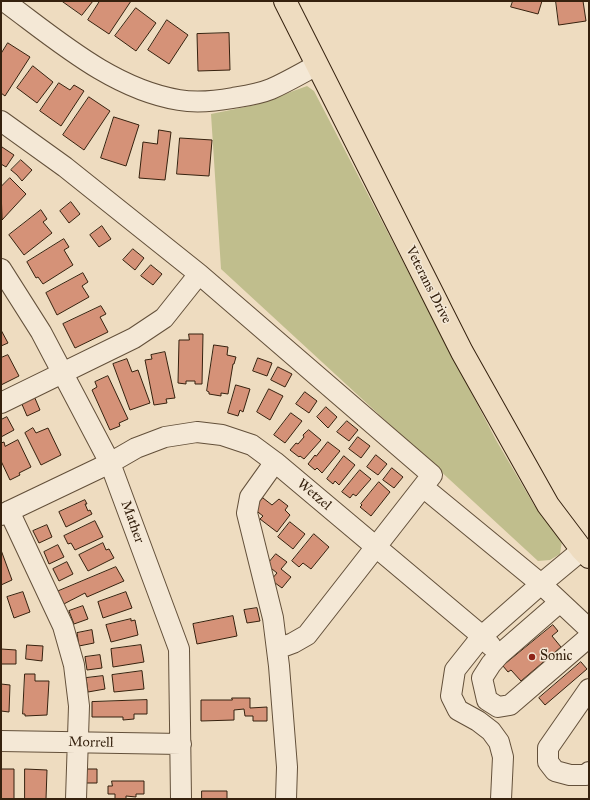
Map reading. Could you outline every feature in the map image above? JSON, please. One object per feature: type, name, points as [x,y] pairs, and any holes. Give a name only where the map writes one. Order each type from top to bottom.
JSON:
[{"type":"main road","name":"Veterans Drive","points":[[286,1],[462,352],[548,505],[585,553]]},
{"type":"street","points":[[4,1],[92,65],[122,82],[155,94],[180,100],[216,100],[270,89],[317,65]]},
{"type":"street","points":[[1,121],[65,167],[199,274],[432,475],[307,635],[293,643],[277,649]]},
{"type":"street","name":"Mather","points":[[1,269],[40,332],[110,463],[179,649],[181,799]]},
{"type":"street","points":[[1,403],[134,338],[164,318],[199,274]]},
{"type":"street","name":"Wetzel","points":[[5,513],[110,463],[136,448],[165,437],[197,432],[222,435],[252,445],[275,462],[482,636],[499,655]]},
{"type":"street","points":[[275,462],[250,497],[247,513],[273,618],[277,649],[286,767],[286,799]]},
{"type":"street","points":[[423,487],[541,584],[589,629]]},
{"type":"street","points":[[5,513],[63,626],[74,665],[79,706],[76,799]]},
{"type":"street","points":[[501,799],[503,757],[500,742],[491,731],[478,721],[458,710],[451,696],[455,670],[482,636],[541,584],[585,553]]},
{"type":"street","points":[[560,602],[499,655],[492,664],[482,678],[488,700],[498,708],[510,705],[589,637]]},
{"type":"street","points":[[589,689],[548,748],[548,762],[555,770],[570,775],[586,775],[589,772]]},
{"type":"street","name":"Morrell","points":[[1,741],[181,744]]},
{"type":"shaded area","points":[[307,86],[314,91],[496,440],[534,505],[562,541],[560,554],[550,560],[538,561],[221,269],[211,114],[255,105]]},
{"type":"building","points":[[62,1],[93,1],[82,15]]},
{"type":"building","points":[[100,1],[131,1],[109,34],[88,20]]},
{"type":"building","points":[[513,1],[542,1],[538,14],[511,7]]},
{"type":"building","points":[[556,1],[583,1],[586,21],[559,25]]},
{"type":"building","points":[[136,8],[156,23],[136,51],[115,36]]},
{"type":"building","points":[[167,20],[188,35],[169,64],[148,50]]},
{"type":"building","points":[[229,33],[230,70],[198,71],[197,34]]},
{"type":"building","points":[[8,43],[30,57],[5,96],[1,93],[1,54]]},
{"type":"building","points":[[33,66],[53,82],[37,103],[17,88]]},
{"type":"building","points":[[59,83],[70,90],[74,85],[84,91],[61,126],[40,111]]},
{"type":"building","points":[[89,97],[110,111],[84,150],[63,135]]},
{"type":"building","points":[[114,117],[139,125],[126,166],[101,158]]},
{"type":"building","points":[[159,130],[171,132],[165,180],[139,178],[143,142],[157,144]]},
{"type":"building","points":[[180,138],[212,140],[209,176],[177,174]]},
{"type":"building","points":[[2,147],[14,155],[6,167],[1,164]]},
{"type":"building","points":[[21,160],[32,170],[22,181],[11,170]]},
{"type":"building","points":[[10,178],[26,194],[2,220],[1,187]]},
{"type":"building","points":[[71,202],[80,214],[69,223],[60,211]]},
{"type":"building","points":[[41,210],[47,219],[43,222],[52,233],[24,255],[9,235]]},
{"type":"building","points":[[102,226],[111,239],[99,247],[90,235]]},
{"type":"building","points":[[64,239],[69,247],[64,250],[73,265],[43,284],[38,277],[36,278],[27,262]]},
{"type":"building","points":[[133,249],[144,258],[135,270],[123,260]]},
{"type":"building","points":[[151,265],[162,274],[153,285],[141,276]]},
{"type":"building","points":[[83,273],[88,282],[82,286],[89,297],[57,315],[46,293]]},
{"type":"building","points":[[101,306],[106,314],[100,317],[108,332],[75,348],[63,324]]},
{"type":"building","points":[[1,330],[8,343],[1,346]]},
{"type":"building","points":[[189,334],[203,334],[202,384],[195,384],[195,381],[186,381],[186,384],[178,383],[179,340],[189,340]]},
{"type":"building","points":[[214,345],[228,347],[227,355],[236,357],[233,364],[228,394],[221,393],[221,396],[209,394],[207,391]]},
{"type":"building","points":[[165,352],[175,398],[166,399],[167,403],[154,405],[145,360],[152,359],[151,355]]},
{"type":"building","points":[[8,355],[19,376],[1,385],[1,358]]},
{"type":"building","points":[[258,358],[272,363],[267,376],[253,371]]},
{"type":"building","points":[[127,359],[132,372],[138,370],[150,403],[130,410],[113,364]]},
{"type":"building","points":[[278,367],[292,374],[285,387],[271,380]]},
{"type":"building","points":[[108,376],[128,419],[119,423],[120,426],[110,430],[92,390],[97,387],[95,382]]},
{"type":"building","points":[[236,385],[250,389],[243,412],[240,410],[238,416],[228,413]]},
{"type":"building","points":[[269,389],[283,396],[270,420],[257,412]]},
{"type":"building","points":[[305,392],[317,401],[309,413],[296,404]]},
{"type":"building","points":[[34,396],[40,410],[27,416],[21,402]]},
{"type":"building","points":[[326,407],[337,417],[328,428],[317,417]]},
{"type":"building","points":[[291,413],[302,421],[285,443],[274,435]]},
{"type":"building","points":[[7,417],[14,430],[1,437],[1,420]]},
{"type":"building","points":[[347,421],[358,430],[349,441],[337,432]]},
{"type":"building","points":[[33,428],[36,433],[48,428],[61,455],[41,465],[25,433]]},
{"type":"building","points":[[309,430],[321,440],[304,459],[290,450],[296,443],[298,444],[304,437],[303,435]]},
{"type":"building","points":[[358,437],[370,446],[361,458],[349,449]]},
{"type":"building","points":[[18,440],[31,467],[19,473],[20,475],[10,480],[1,461],[1,443],[4,442],[5,446]]},
{"type":"building","points":[[328,442],[340,451],[322,473],[317,468],[315,470],[308,464]]},
{"type":"building","points":[[376,455],[387,464],[378,475],[367,467]]},
{"type":"building","points":[[344,456],[355,465],[339,485],[335,481],[333,484],[327,479]]},
{"type":"building","points":[[392,468],[403,477],[394,488],[383,480]]},
{"type":"building","points":[[360,470],[371,479],[356,496],[353,494],[350,498],[342,492]]},
{"type":"building","points":[[379,482],[390,492],[371,516],[360,507]]},
{"type":"building","points":[[263,498],[272,505],[279,499],[288,506],[285,510],[290,515],[277,532],[260,519],[263,516],[254,509]]},
{"type":"building","points":[[85,500],[88,511],[90,510],[92,514],[66,527],[59,512]]},
{"type":"building","points":[[95,521],[103,537],[75,550],[71,543],[68,544],[64,536]]},
{"type":"building","points":[[290,522],[305,534],[293,549],[278,537]]},
{"type":"building","points":[[47,525],[52,537],[39,543],[33,531]]},
{"type":"building","points":[[314,534],[329,547],[311,569],[303,563],[299,567],[292,561]]},
{"type":"building","points":[[103,543],[106,550],[109,549],[114,558],[88,571],[79,555]]},
{"type":"building","points":[[58,545],[64,557],[49,564],[44,552]]},
{"type":"building","points":[[1,550],[12,580],[1,585]]},
{"type":"building","points":[[276,554],[287,562],[281,569],[291,577],[282,588],[271,580],[277,573],[267,565]]},
{"type":"building","points":[[67,562],[73,574],[59,581],[53,569]]},
{"type":"building","points":[[116,567],[124,581],[87,597],[85,593],[60,606],[54,593]]},
{"type":"building","points":[[23,592],[30,612],[14,618],[7,597]]},
{"type":"building","points":[[126,592],[132,608],[103,618],[98,602]]},
{"type":"building","points":[[83,606],[88,619],[74,624],[69,611]]},
{"type":"building","points":[[257,608],[260,621],[247,623],[244,610]]},
{"type":"building","points":[[233,616],[237,636],[197,644],[193,624]]},
{"type":"building","points":[[131,619],[131,621],[135,620],[138,635],[111,642],[106,625]]},
{"type":"building","name":"Sonic","points":[[553,625],[558,631],[552,636],[561,647],[521,681],[511,670],[508,672],[503,666]]},
{"type":"building","points":[[92,630],[94,643],[79,646],[77,633]]},
{"type":"building","points":[[27,645],[43,646],[42,661],[26,659]]},
{"type":"building","points":[[141,645],[144,662],[113,667],[111,649]]},
{"type":"building","points":[[1,649],[16,650],[16,664],[1,664]]},
{"type":"building","points":[[100,655],[102,668],[87,670],[85,657]]},
{"type":"building","name":"Sonic","points":[[581,662],[587,669],[545,705],[539,698]]},
{"type":"building","points":[[142,671],[144,689],[114,692],[112,675]]},
{"type":"building","points":[[25,674],[35,674],[35,681],[49,681],[47,715],[25,716],[25,714],[23,714]]},
{"type":"building","points":[[103,676],[105,689],[88,692],[86,678]]},
{"type":"building","points":[[1,684],[10,685],[9,712],[1,711]]},
{"type":"building","points":[[232,698],[250,698],[250,708],[267,707],[267,721],[253,721],[253,716],[245,716],[244,709],[234,710],[234,720],[201,721],[201,700],[232,700]]},
{"type":"building","points":[[147,700],[147,714],[134,714],[134,719],[123,720],[123,717],[92,717],[92,702]]},
{"type":"building","points":[[1,769],[14,769],[14,799],[1,799]]},
{"type":"building","points":[[25,769],[47,770],[46,799],[25,799]]},
{"type":"building","points":[[82,769],[97,769],[97,783],[82,783]]},
{"type":"building","points":[[112,781],[144,781],[144,794],[136,794],[136,797],[126,796],[126,799],[115,799],[115,794],[108,794],[108,786],[112,786]]},
{"type":"building","points":[[202,791],[227,791],[227,799],[202,799]]},
{"type":"place","name":"Sonic","points":[[532,657]]}]
